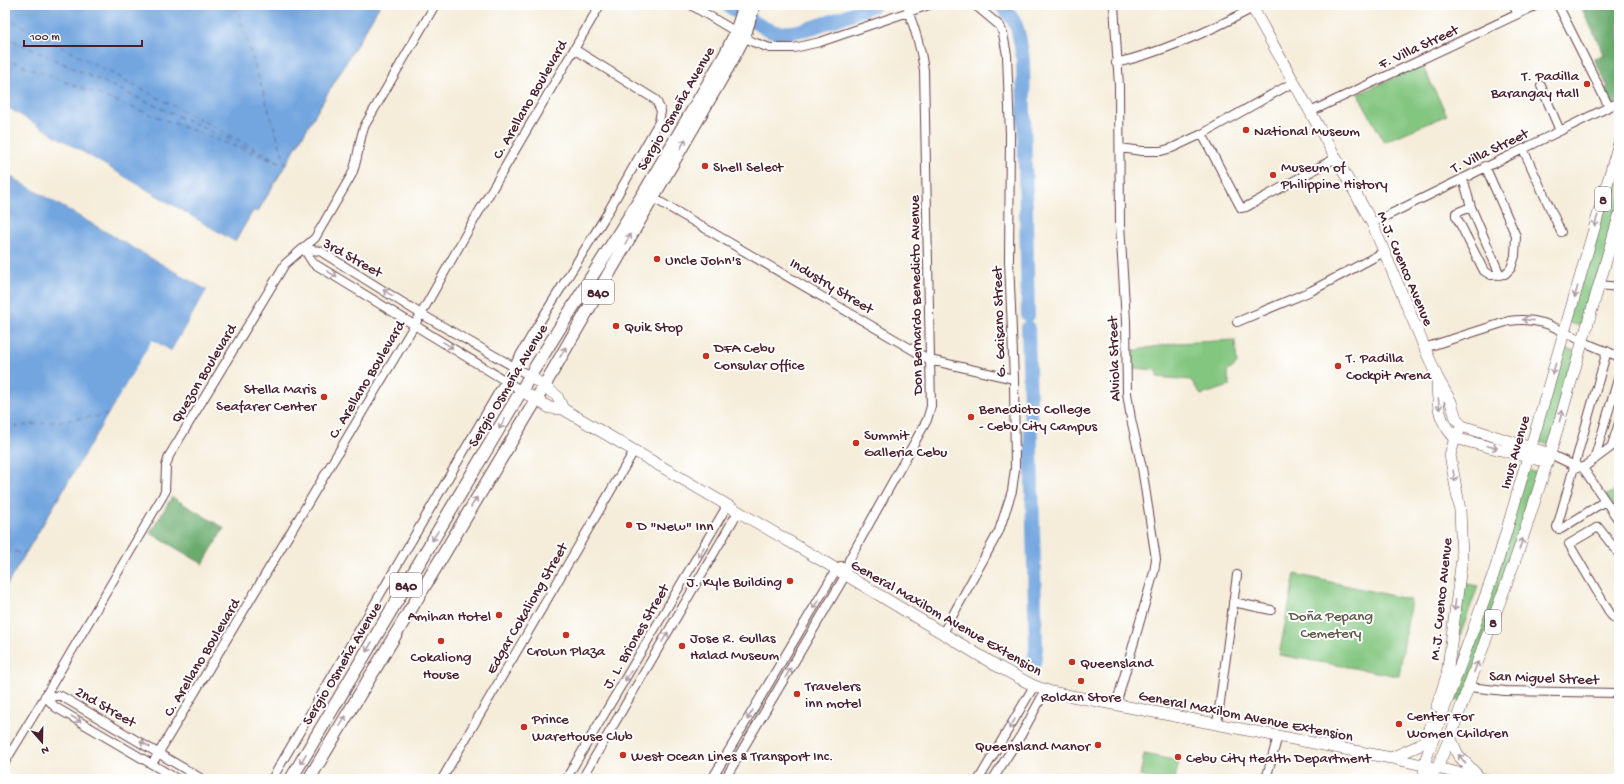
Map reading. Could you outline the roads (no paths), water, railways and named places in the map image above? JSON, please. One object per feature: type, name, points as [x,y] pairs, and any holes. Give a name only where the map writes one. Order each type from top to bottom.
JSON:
[{"type":"highway","name":"Sergio Osmeña Avenue","points":[[309,779],[544,386],[724,55],[742,29],[749,8]]},
{"type":"highway","name":"Sergio Osmeña Avenue","points":[[291,779],[530,376],[648,195]]},
{"type":"main road","name":"M.J. Cuenco Avenue","points":[[1252,6],[1372,223],[1436,377],[1451,402],[1456,418],[1462,426],[1455,438],[1450,455],[1460,510],[1462,558],[1446,675],[1435,714],[1425,740],[1418,746],[1391,758]]},
{"type":"main road","name":"Imus Avenue","points":[[1424,765],[1445,704],[1496,568],[1619,143]]},
{"type":"main road","name":"8","points":[[1427,779],[1437,768],[1450,738],[1518,552],[1548,458],[1619,216]]},
{"type":"main road","name":"General Maxilom Avenue Extension","points":[[530,376],[557,396],[563,409]]},
{"type":"main road","name":"M.J. Cuenco Avenue","points":[[1436,377],[1439,409],[1445,427],[1455,438]]},
{"type":"main road","name":"General Maxilom Avenue Extension","points":[[522,391],[550,408],[563,409],[997,666],[1039,688],[1391,758],[1480,778]]},
{"type":"main road","points":[[1462,426],[1548,458]]},
{"type":"main road","points":[[1455,438],[1530,452]]},
{"type":"main road","points":[[1435,714],[1439,708],[1445,704]]},
{"type":"main road","points":[[1450,738],[1458,755],[1480,778]]},
{"type":"main road","name":"8","points":[[1424,765],[1424,779]]},
{"type":"street","name":"Quezon Boulevard","points":[[5,762],[46,696],[165,492],[166,466],[169,456],[285,264],[315,238],[352,176],[365,125],[435,5]]},
{"type":"street","name":"C. Arellano Boulevard","points":[[152,764],[187,708],[421,314],[474,220],[600,5]]},
{"type":"street","points":[[692,5],[742,29],[770,48],[794,48],[820,42],[928,5]]},
{"type":"street","name":"G. Gaisano Street","points":[[943,633],[999,531],[1012,491],[1016,468],[1009,261],[1010,134],[1007,54],[1000,26],[975,5]]},
{"type":"street","name":"Alviola Street","points":[[1114,5],[1116,63],[1119,86],[1120,225],[1126,321],[1127,393],[1142,468],[1156,559],[1154,572],[1116,704]]},
{"type":"street","points":[[1513,5],[1518,14]]},
{"type":"street","name":"F. Villa Street","points":[[1310,112],[1537,5]]},
{"type":"street","points":[[1558,5],[1609,106]]},
{"type":"street","points":[[1116,63],[1136,59],[1200,33],[1252,6]]},
{"type":"street","name":"Don Bernardo Benedicto Avenue","points":[[841,573],[927,420],[931,406],[924,70],[922,51],[918,35],[908,12]]},
{"type":"street","points":[[272,779],[505,380],[605,217],[659,122],[661,116],[660,106],[656,100],[574,49]]},
{"type":"street","points":[[1120,148],[1136,151],[1161,150],[1188,142],[1294,82]]},
{"type":"street","points":[[1541,86],[1560,131]]},
{"type":"street","name":"T. Villa Street","points":[[1372,223],[1485,166],[1619,102]]},
{"type":"street","points":[[1202,134],[1241,208],[1246,207],[1336,158]]},
{"type":"street","points":[[1523,148],[1561,232]]},
{"type":"street","points":[[1471,207],[1456,213],[1456,216],[1484,271],[1491,275],[1506,274],[1511,268],[1517,248],[1516,236],[1485,166]]},
{"type":"street","points":[[1463,178],[1471,207],[1500,275]]},
{"type":"street","name":"Industry Street","points":[[648,195],[930,360],[1014,379]]},
{"type":"street","name":"3rd Street","points":[[304,249],[320,251],[421,314],[530,376]]},
{"type":"street","name":"3rd Street","points":[[304,249],[313,263],[415,324],[522,391]]},
{"type":"street","points":[[1237,322],[1311,291],[1384,252]]},
{"type":"street","points":[[1599,286],[1619,288]]},
{"type":"street","points":[[1424,348],[1509,321],[1522,319],[1541,322],[1582,342],[1619,357]]},
{"type":"street","points":[[1605,501],[1561,529],[1558,529],[1557,522],[1579,467],[1607,351]]},
{"type":"street","points":[[1594,460],[1619,376]]},
{"type":"street","points":[[1579,467],[1594,460],[1616,443],[1619,423]]},
{"type":"street","name":"Edgar Cokaliong Street","points":[[442,779],[634,451]]},
{"type":"street","points":[[1548,458],[1562,460],[1579,467],[1619,521]]},
{"type":"street","name":"J. L. Briones Street","points":[[566,779],[727,506]]},
{"type":"street","name":"J. L. Briones Street","points":[[582,779],[738,512]]},
{"type":"street","points":[[1619,554],[1598,527],[1569,544],[1611,615],[1614,617],[1619,616]]},
{"type":"street","points":[[712,779],[728,751],[841,573]]},
{"type":"street","points":[[725,779],[841,573]]},
{"type":"street","points":[[1217,724],[1236,574]]},
{"type":"street","points":[[1233,602],[1271,610]]},
{"type":"street","points":[[638,659],[649,665]]},
{"type":"street","name":"San Miguel Street","points":[[1469,687],[1505,691],[1619,692]]},
{"type":"street","points":[[979,779],[1039,688]]},
{"type":"street","points":[[993,779],[1021,735],[1042,694],[1039,688]]},
{"type":"street","name":"2nd Street","points":[[46,696],[61,696],[202,779]]},
{"type":"street","name":"2nd Street","points":[[46,696],[55,707],[177,779]]},
{"type":"street","points":[[1266,779],[1278,736]]},
{"type":"street","points":[[728,751],[738,757]]},
{"type":"street","points":[[580,755],[591,762]]},
{"type":"water","points":[[5,5],[380,5],[257,213],[253,211],[235,242],[6,107],[5,109]]},
{"type":"water","points":[[5,173],[207,290],[171,351],[152,341],[5,588]]},
{"type":"waterway","points":[[727,5],[765,28],[776,32],[798,31],[811,28],[874,5]]},
{"type":"waterway","points":[[1000,5],[1007,11],[1018,30],[1023,60],[1028,315]]},
{"type":"waterway","points":[[1028,327],[1036,648],[1034,663]]},
{"type":"place","name":"T. Padilla Barangay Hall","points":[[1587,84]]},
{"type":"place","name":"National Museum","points":[[1246,130]]},
{"type":"place","name":"Shell Select","points":[[705,166]]},
{"type":"place","name":"Museum of Philippine History","points":[[1273,175]]},
{"type":"place","name":"Uncle John's","points":[[657,259]]},
{"type":"place","name":"Quik Stop","points":[[616,326]]},
{"type":"place","name":"DFA Cebu Consular Office","points":[[706,356]]},
{"type":"place","name":"T. Padilla Cockpit Arena","points":[[1338,366]]},
{"type":"place","name":"Stella Maris Seafarer Center","points":[[324,397]]},
{"type":"place","name":"Benedicto College - Cebu City Campus","points":[[971,417]]},
{"type":"place","name":"Summit Galleria Cebu","points":[[856,443]]},
{"type":"place","name":"D \"New\" Inn","points":[[629,525]]},
{"type":"place","name":"J. Kyle Building","points":[[790,581]]},
{"type":"place","name":"Amihan Hotel","points":[[499,615]]},
{"type":"place","name":"Crown Plaza","points":[[566,635]]},
{"type":"place","name":"Cokaliong House","points":[[441,641]]},
{"type":"place","name":"Jose R. Gullas Halad Museum","points":[[682,646]]},
{"type":"place","name":"Queensland","points":[[1072,662]]},
{"type":"place","name":"Roldan Store","points":[[1081,681]]},
{"type":"place","name":"Travelers inn motel","points":[[797,694]]},
{"type":"place","name":"Center For Women Children","points":[[1399,724]]},
{"type":"place","name":"Prince WareHouse Club","points":[[524,727]]},
{"type":"place","name":"Queensland Manor","points":[[1098,745]]},
{"type":"place","name":"West Ocean Lines & Transport Inc.","points":[[623,755]]},
{"type":"place","name":"Cebu City Health Department","points":[[1178,757]]},
{"type":"park label","name":"Doña Pepang Cemetery","points":[[1331,624]]}]
